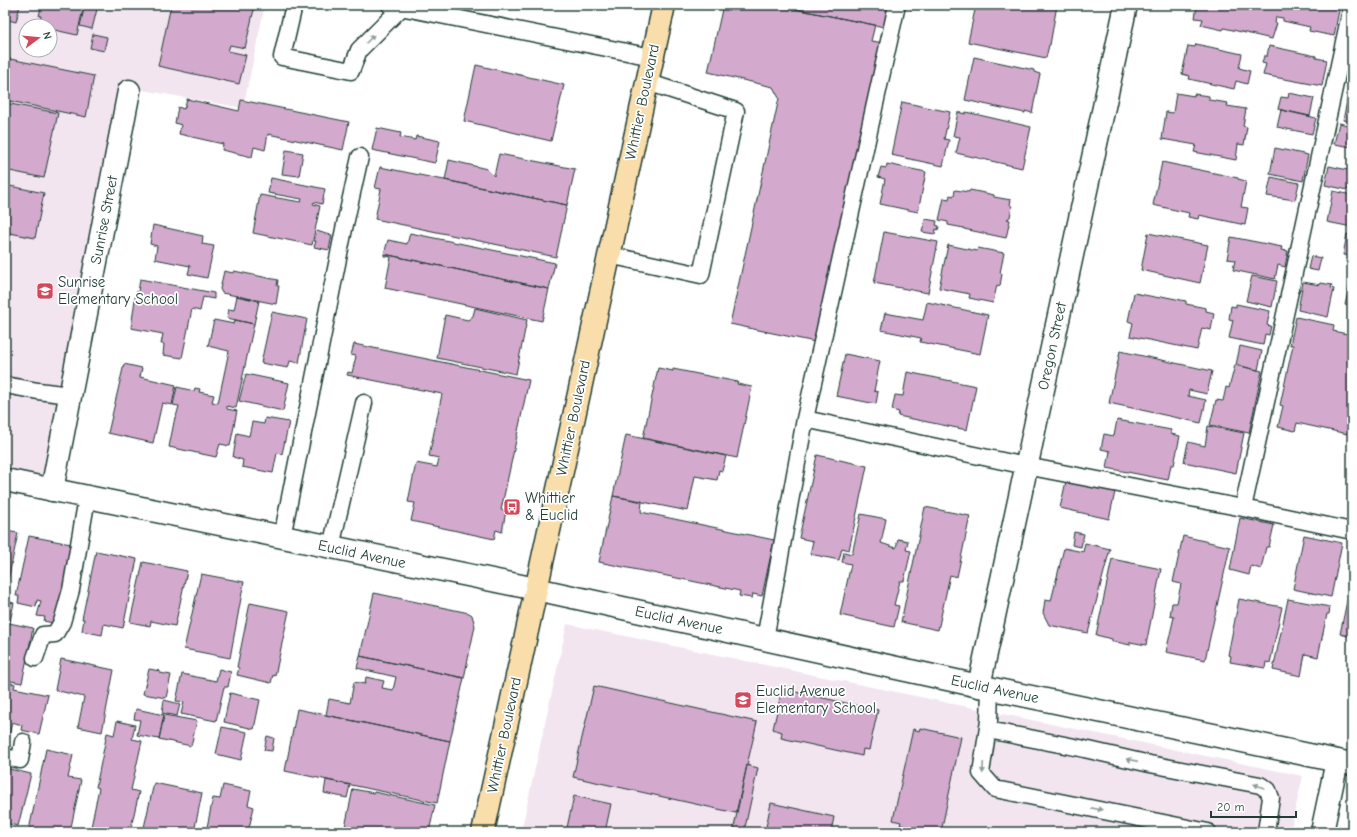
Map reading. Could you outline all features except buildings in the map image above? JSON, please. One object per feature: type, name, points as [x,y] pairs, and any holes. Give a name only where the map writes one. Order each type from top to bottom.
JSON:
[{"type":"main road","name":"Whittier Boulevard","points":[[483,832],[664,5]]},
{"type":"street","name":"Oregon Street","points":[[985,687],[1026,466],[1126,5]]},
{"type":"street","name":"Sunrise Street","points":[[52,490],[129,91]]},
{"type":"street","name":"Euclid Avenue","points":[[5,480],[536,589],[985,687],[1345,763]]},
{"type":"street","points":[[1322,832],[1345,763]]},
{"type":"lane","points":[[294,5],[282,57],[350,71],[359,50],[396,6],[652,57]]},
{"type":"lane","points":[[765,639],[805,418],[896,5]]},
{"type":"lane","points":[[1243,508],[1352,5]]},
{"type":"lane","points":[[609,255],[701,275],[736,111],[647,82]]},
{"type":"lane","points":[[282,537],[360,156]]},
{"type":"lane","points":[[5,385],[38,391],[70,394]]},
{"type":"lane","points":[[331,547],[364,403]]},
{"type":"lane","points":[[805,418],[1026,466],[1243,508],[1352,531]]},
{"type":"lane","points":[[35,658],[43,635],[55,634],[62,622],[72,583],[87,498]]},
{"type":"lane","points":[[985,687],[988,730],[981,773],[995,789],[1208,832]]},
{"type":"lane","points":[[988,730],[1080,748],[1150,764],[1260,785],[1268,790],[1271,798],[1266,832]]},
{"type":"lane","points":[[5,757],[20,760],[22,742]]},
{"type":"shaded area","name":"Sunrise Elementary School","points":[[5,5],[265,5],[243,108],[125,87],[48,482],[5,473]]},
{"type":"shaded area","name":"Euclid Avenue Elementary School","points":[[567,624],[1303,776],[1290,832],[521,832]]},
{"type":"place","name":"Sunrise Elementary School","points":[[45,291]]},
{"type":"place","name":"Whittier & Euclid","points":[[512,507]]},
{"type":"place","name":"Euclid Avenue Elementary School","points":[[743,700]]}]
